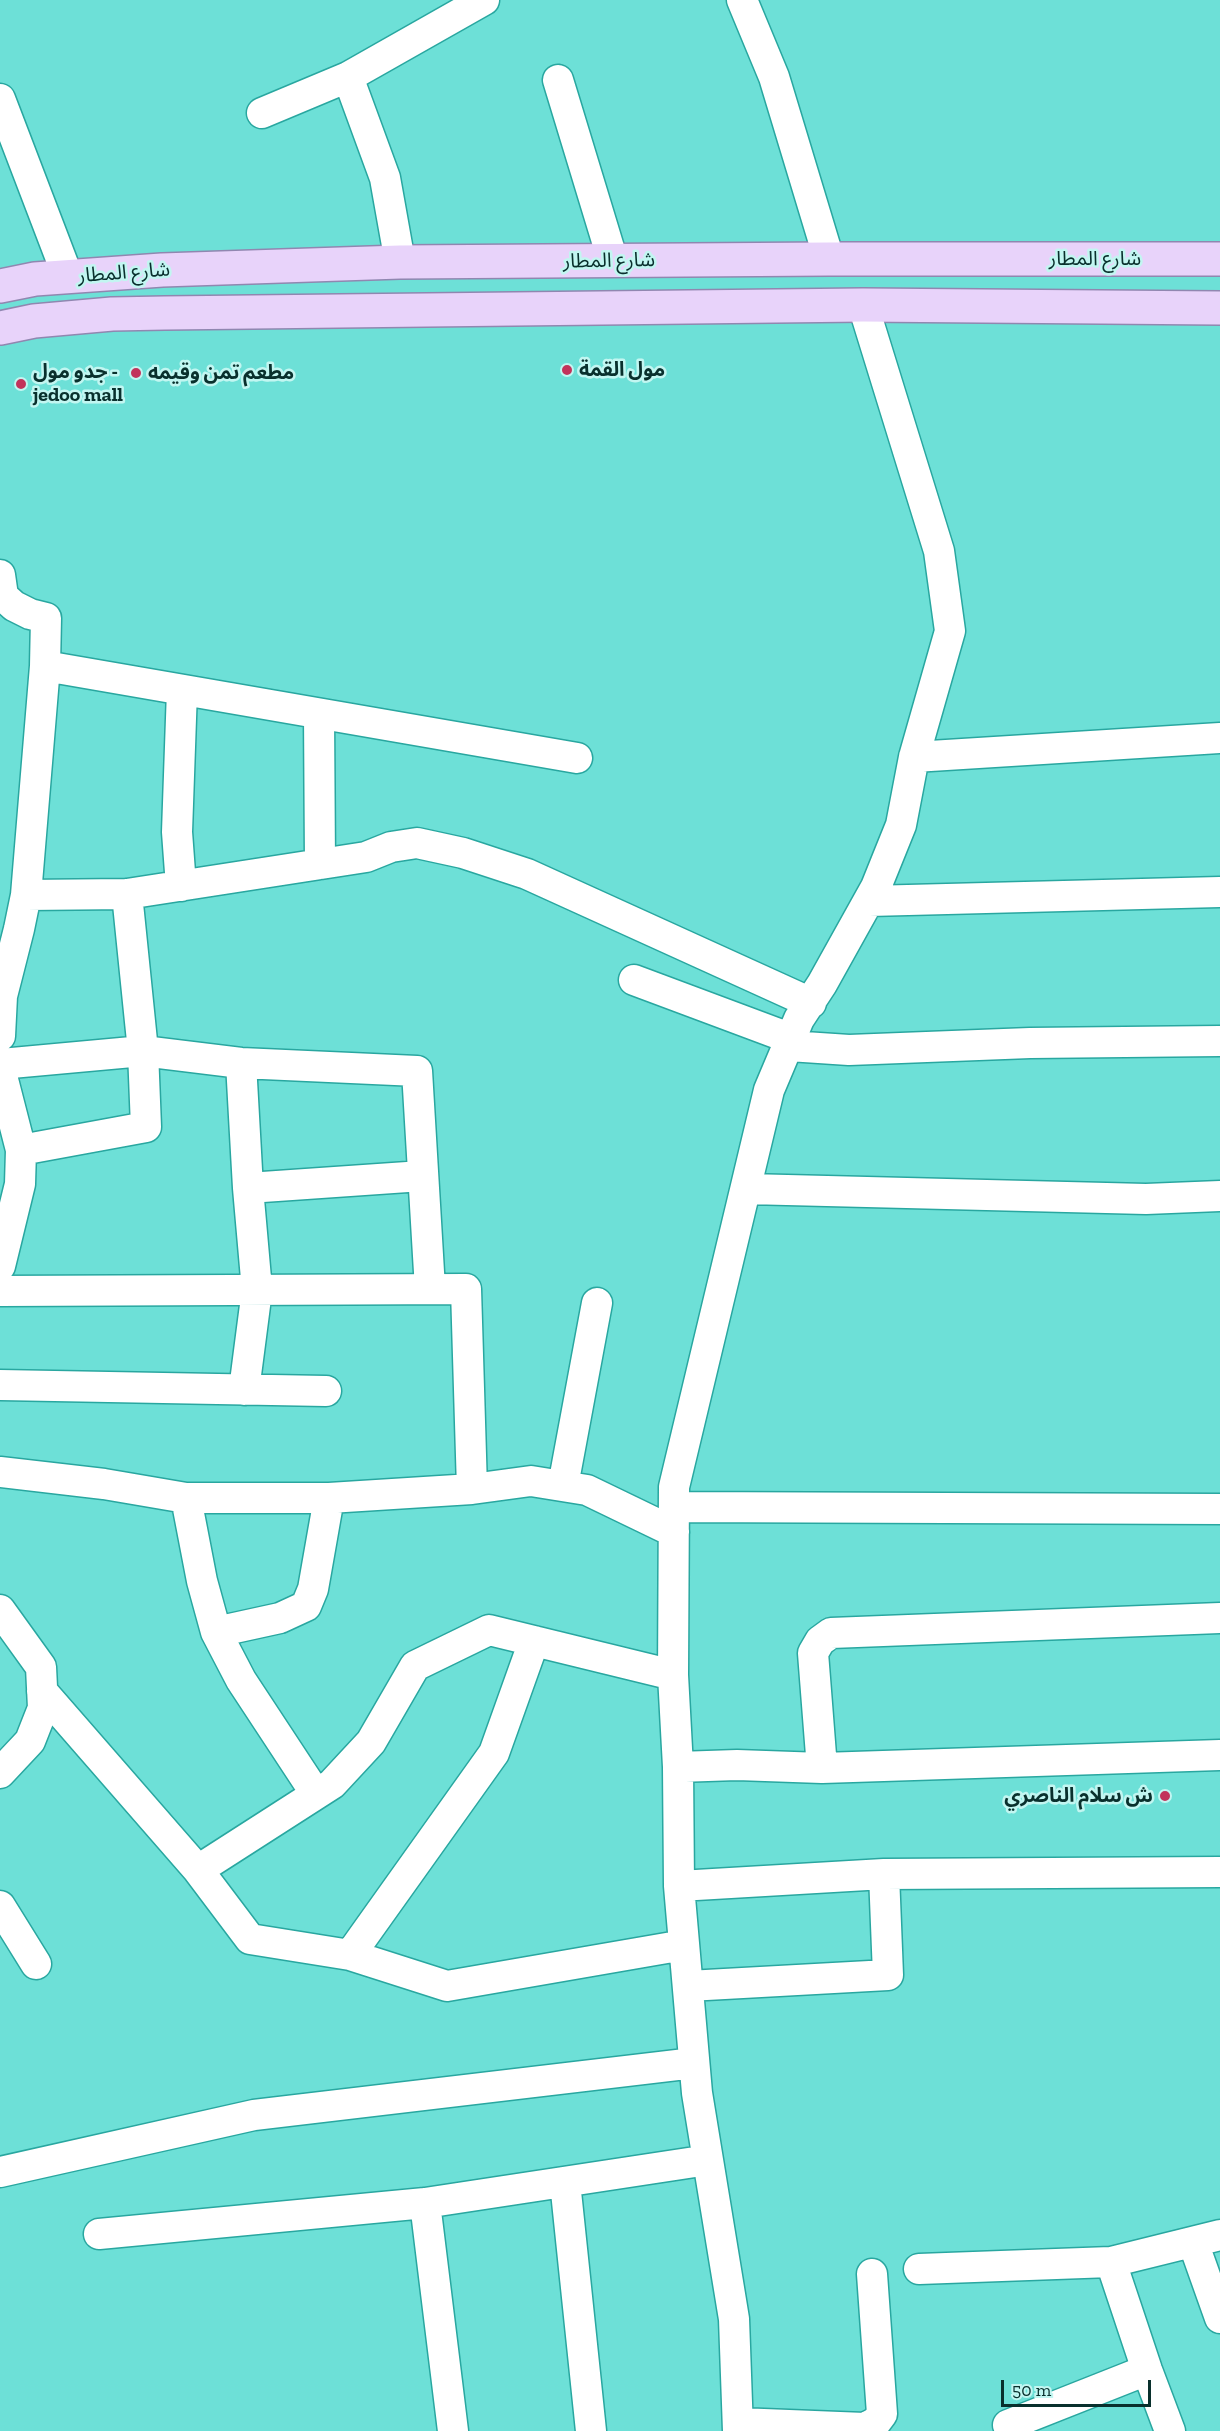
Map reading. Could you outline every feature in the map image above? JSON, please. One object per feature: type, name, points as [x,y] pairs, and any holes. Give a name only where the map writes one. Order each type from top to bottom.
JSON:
[{"type":"main road","name":"شارع المطار","points":[[0,286],[35,279],[162,270],[400,262],[829,258],[1220,259]]},
{"type":"main road","points":[[232,268],[225,286],[226,296],[234,312]]},
{"type":"main road","points":[[162,270],[170,284],[171,294],[165,313]]},
{"type":"main road","name":"شارع المطار","points":[[0,328],[34,321],[112,314],[165,313],[863,305],[1220,308]]},
{"type":"street","points":[[262,113],[348,77],[484,0]]},
{"type":"street","points":[[742,0],[774,77],[829,258]]},
{"type":"street","points":[[348,77],[385,178],[400,262]]},
{"type":"street","points":[[558,80],[613,261]]},
{"type":"street","points":[[0,99],[68,277]]},
{"type":"street","points":[[863,305],[939,551],[950,631],[914,757],[901,825],[876,887],[800,1019],[770,1090],[674,1487],[673,1675],[678,1767],[679,1886],[697,2092],[734,2319],[738,2427],[864,2428],[876,2422],[882,2414],[872,2274]]},
{"type":"street","points":[[0,575],[3,596],[14,606],[30,614],[46,618],[45,666],[26,895],[10,931],[2,996],[0,1036]]},
{"type":"street","points":[[45,666],[577,758]]},
{"type":"street","points":[[181,886],[177,832],[182,690]]},
{"type":"street","points":[[319,714],[320,864]]},
{"type":"street","points":[[914,757],[1220,738]]},
{"type":"street","points":[[26,895],[127,894],[366,857],[391,847],[417,843],[463,853],[527,874],[811,1003]]},
{"type":"street","points":[[868,901],[1220,892]]},
{"type":"street","points":[[21,1150],[146,1127],[143,1051],[127,894]]},
{"type":"street","points":[[634,980],[791,1043],[849,1050],[1040,1043],[1220,1041]]},
{"type":"street","points":[[0,1266],[4,1229],[20,1184],[21,1150],[1,1073],[143,1051],[241,1063],[417,1071],[430,1289]]},
{"type":"street","points":[[241,1063],[248,1188],[257,1290],[244,1390]]},
{"type":"street","points":[[248,1188],[422,1176]]},
{"type":"street","points":[[747,1188],[1146,1199],[1220,1196]]},
{"type":"street","points":[[0,1291],[466,1289],[472,1489]]},
{"type":"street","points":[[563,1486],[597,1303]]},
{"type":"street","points":[[0,1385],[326,1391]]},
{"type":"street","points":[[0,1472],[104,1484],[186,1498],[329,1498],[472,1489],[531,1481],[587,1490],[674,1519],[1220,1509]]},
{"type":"street","points":[[186,1498],[202,1581],[216,1632],[241,1680],[316,1794]]},
{"type":"street","points":[[216,1632],[280,1618],[306,1606],[313,1589],[329,1498]]},
{"type":"street","points":[[0,1610],[41,1667],[43,1708],[30,1741],[0,1773]]},
{"type":"street","points":[[822,1768],[813,1653],[819,1641],[831,1633],[1220,1618]]},
{"type":"street","points":[[198,1870],[332,1784],[371,1742],[415,1666],[489,1630],[673,1675]]},
{"type":"street","points":[[350,1955],[494,1754],[534,1641]]},
{"type":"street","points":[[42,1690],[198,1870],[250,1939],[350,1955],[447,1986],[684,1945]]},
{"type":"street","points":[[678,1767],[737,1765],[822,1768],[1220,1755]]},
{"type":"street","points":[[679,1886],[884,1874],[1220,1872]]},
{"type":"street","points":[[688,1986],[888,1976],[884,1874]]},
{"type":"street","points":[[0,1906],[36,1964]]},
{"type":"street","points":[[0,2172],[254,2115],[694,2063]]},
{"type":"street","points":[[99,2234],[425,2203],[708,2160]]},
{"type":"street","points":[[565,2182],[591,2431]]},
{"type":"street","points":[[425,2203],[453,2431]]},
{"type":"street","points":[[919,2268],[1110,2262],[1206,2238],[1220,2318]]},
{"type":"street","points":[[1110,2262],[1170,2431]]},
{"type":"street","points":[[1008,2425],[1147,2370]]},
{"type":"place","name":"مول القمة","points":[[567,370]]},
{"type":"place","name":"مطعم تمن وقيمه","points":[[136,373]]},
{"type":"place","name":"جدو مول - jedoo mall","points":[[21,384]]},
{"type":"place","name":"ش سلام الناصري","points":[[1165,1796]]}]
